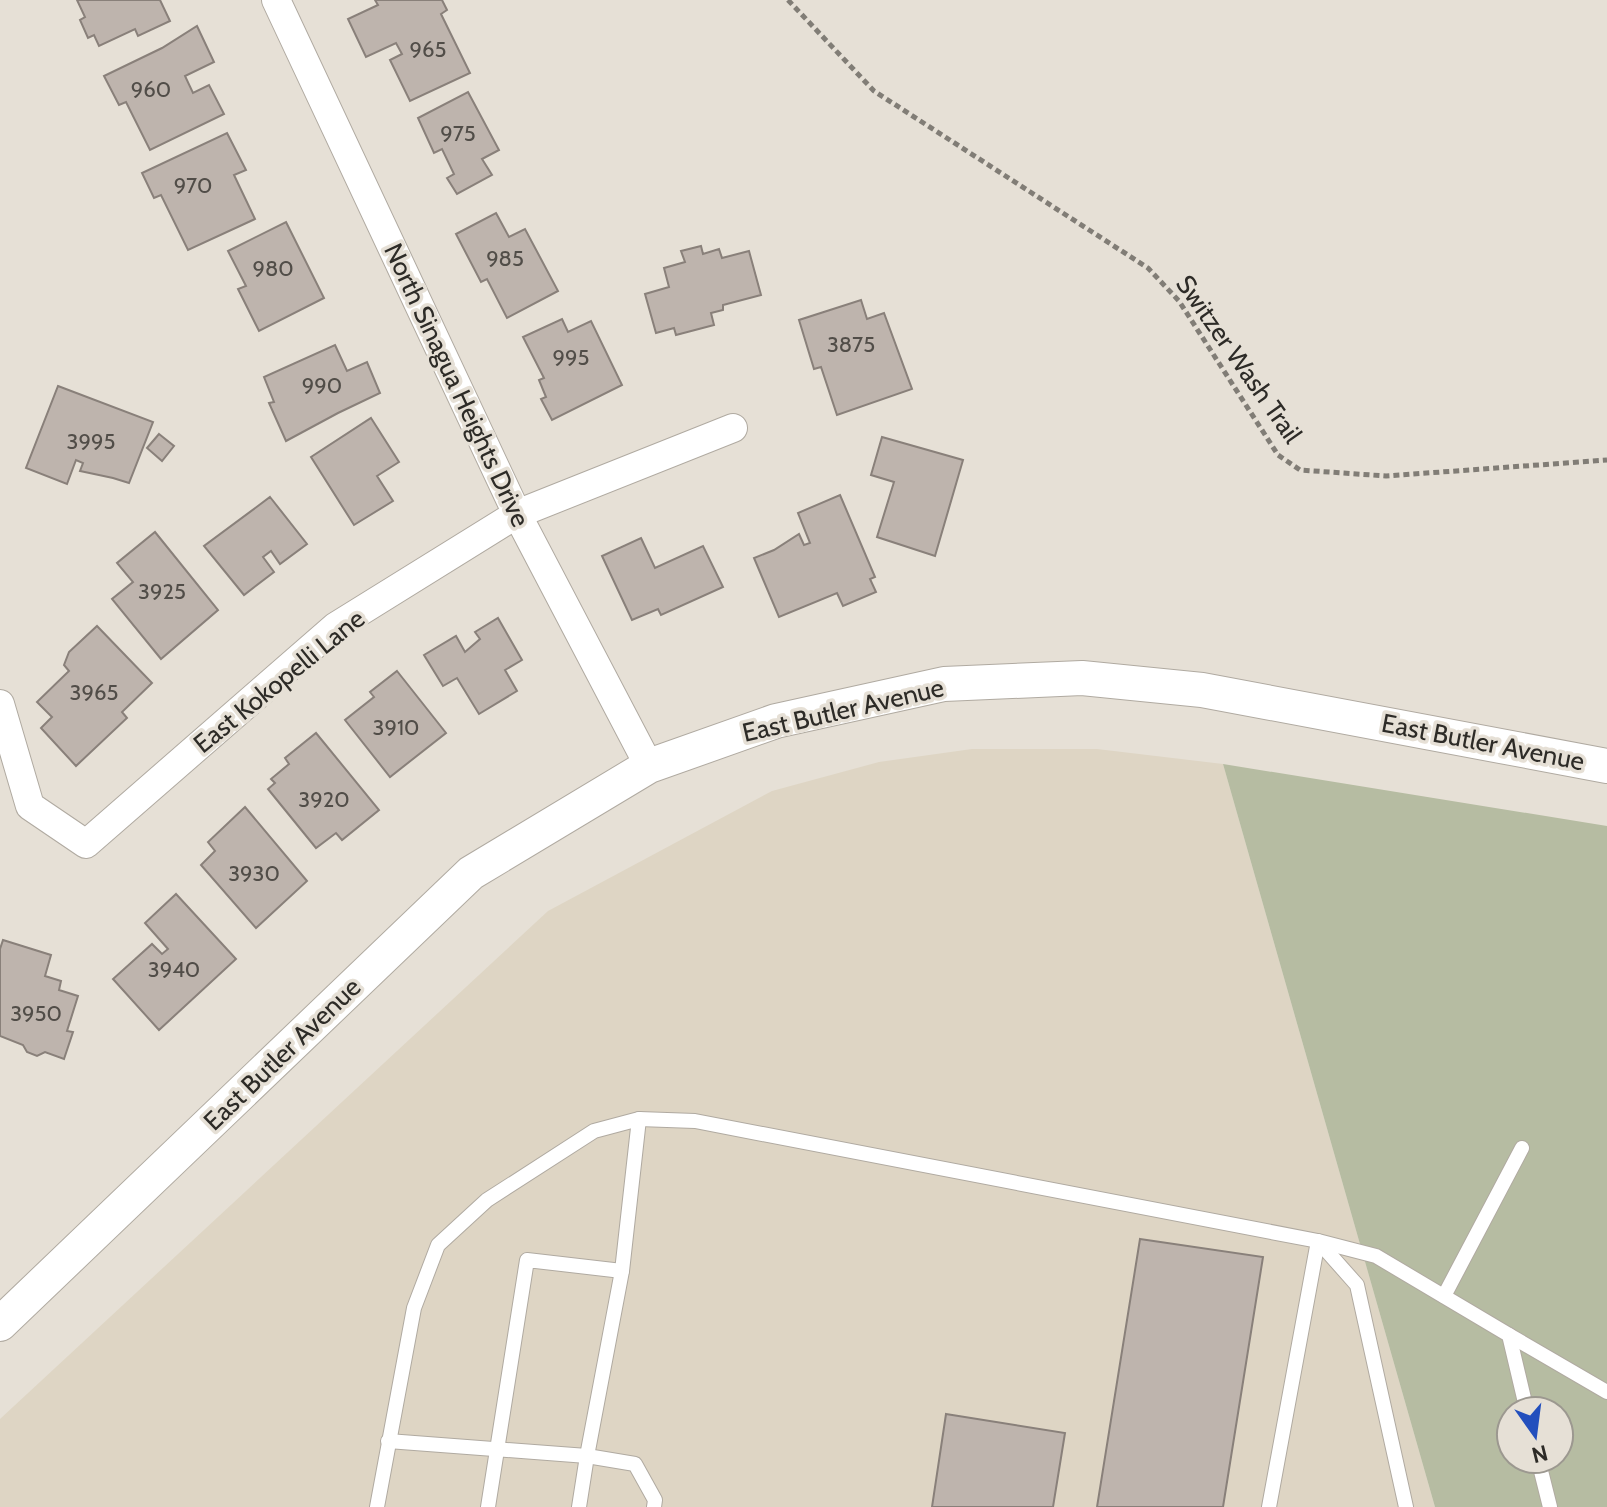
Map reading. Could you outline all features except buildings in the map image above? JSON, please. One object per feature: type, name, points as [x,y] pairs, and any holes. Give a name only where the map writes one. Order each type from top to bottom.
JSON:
[{"type":"street","name":"North Sinagua Heights Drive","points":[[276,0],[517,514],[649,766]]},
{"type":"street","name":"East Kokopelli Lane","points":[[0,704],[30,806],[86,844],[335,627],[517,514],[733,428]]},
{"type":"street","name":"East Butler Avenue","points":[[0,1324],[471,873],[649,766],[776,721],[944,684],[1082,678],[1202,690],[1607,766]]},
{"type":"lane","points":[[579,1507],[622,1271],[639,1119]]},
{"type":"lane","points":[[377,1507],[414,1308],[438,1245],[487,1200],[594,1131],[639,1119],[695,1121],[1318,1241],[1376,1256],[1607,1392]]},
{"type":"lane","points":[[1444,1296],[1522,1148]]},
{"type":"lane","points":[[1269,1507],[1318,1241]]},
{"type":"lane","points":[[1318,1241],[1357,1285],[1406,1507]]},
{"type":"lane","points":[[488,1507],[527,1260],[622,1271]]},
{"type":"lane","points":[[1509,1335],[1523,1395]]},
{"type":"lane","points":[[388,1441],[587,1456],[635,1464],[655,1500],[654,1507]]},
{"type":"lane","points":[[1542,1475],[1550,1507]]},
{"type":"path","name":"Switzer Wash Trail","points":[[788,0],[874,91],[1148,268],[1179,301],[1278,455],[1300,470],[1386,476],[1607,460]]},
{"type":"shaded area","points":[[972,749],[1097,749],[1223,764],[1435,1507],[0,1507],[0,1419],[548,911],[772,791],[879,762]]},
{"type":"green space","points":[[1223,764],[1607,826],[1607,1507],[1435,1507]]}]
